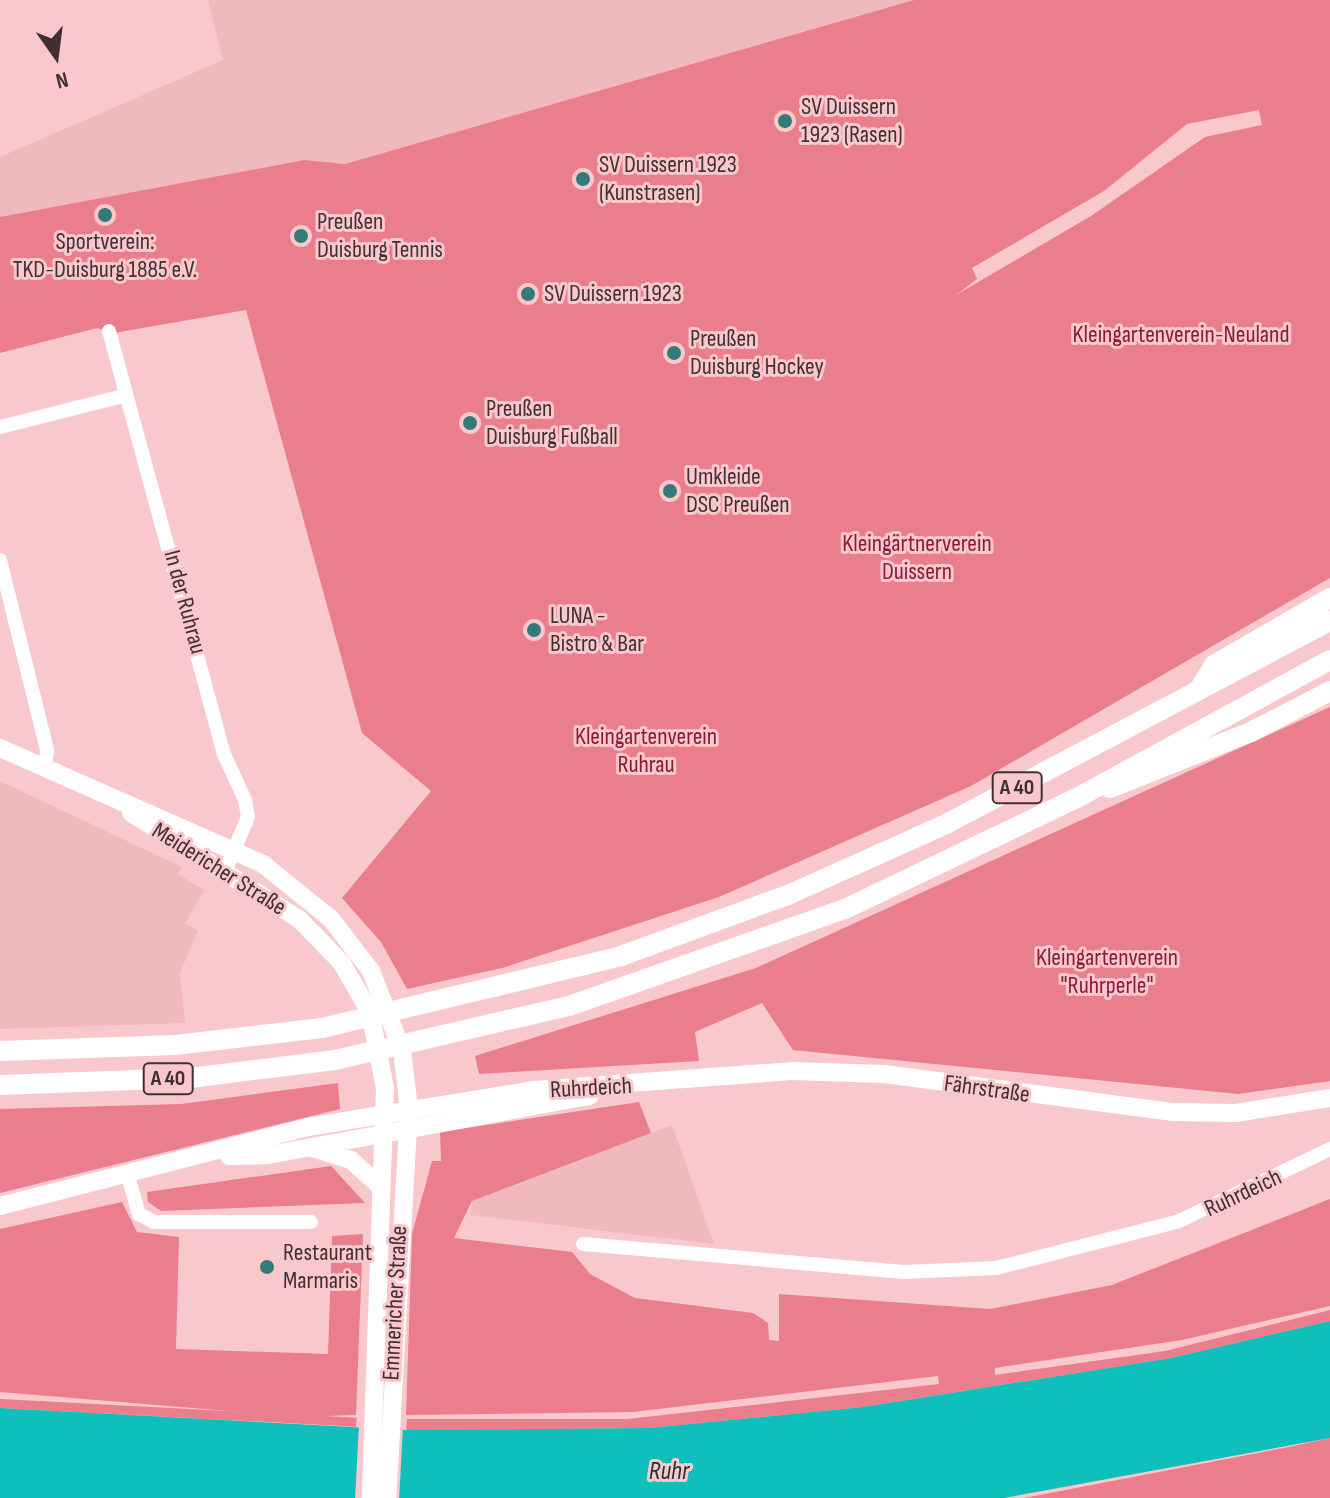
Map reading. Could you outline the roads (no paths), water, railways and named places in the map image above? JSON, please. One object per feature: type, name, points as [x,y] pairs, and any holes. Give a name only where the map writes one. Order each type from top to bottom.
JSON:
[{"type":"highway","points":[[1198,691],[1214,665],[1330,598]]},
{"type":"highway","name":"A 40","points":[[0,1051],[175,1045],[322,1028],[476,996],[621,956],[788,895],[1006,794],[1330,621]]},
{"type":"highway","name":"A 40","points":[[0,1085],[190,1078],[335,1060],[486,1029],[845,909],[1075,799],[1330,660]]},
{"type":"highway","points":[[1075,799],[1184,761],[1330,691]]},
{"type":"main road","name":"Meidericher Straße","points":[[0,748],[116,803],[236,850],[315,903],[371,971],[402,1050],[409,1118]]},
{"type":"main road","name":"Meidericher Straße","points":[[116,803],[226,869],[300,920],[358,986],[382,1050],[385,1122]]},
{"type":"main road","name":"Fährstraße","points":[[644,1085],[791,1071],[884,1074],[1188,1113],[1236,1113],[1330,1098]]},
{"type":"main road","name":"Ruhrdeich","points":[[0,1206],[215,1156],[385,1122],[644,1085]]},
{"type":"main road","name":"Emmericher Straße","points":[[371,1498],[386,1282],[409,1118]]},
{"type":"main road","name":"Ruhrdeich","points":[[215,1156],[309,1147],[385,1122]]},
{"type":"main road","name":"Emmericher Straße","points":[[385,1122],[381,1187],[386,1282],[387,1498]]},
{"type":"main road","points":[[309,1147],[351,1160],[381,1187]]},
{"type":"street","name":"In der Ruhrau","points":[[109,331],[123,396],[223,752],[245,800],[248,817],[226,869]]},
{"type":"street","points":[[0,427],[123,396]]},
{"type":"street","points":[[0,560],[47,750],[45,769]]},
{"type":"street","name":"Ruhrdeich","points":[[583,1244],[904,1272],[996,1268],[1091,1250],[1177,1222],[1330,1149]]},
{"type":"street","points":[[128,1176],[139,1214],[154,1222],[311,1222]]},
{"type":"water","name":"Ruhr","points":[[1330,1321],[1330,1438],[1004,1498],[0,1498],[0,1408],[406,1430],[649,1428],[863,1407],[1171,1358]]},
{"type":"place","name":"SV Duissern 1923 (Rasen)","points":[[785,121]]},
{"type":"place","name":"SV Duissern 1923 (Kunstrasen)","points":[[583,179]]},
{"type":"place","name":"Sportverein: TKD-Duisburg 1885 e.V.","points":[[105,215]]},
{"type":"place","name":"Preußen Duisburg Tennis","points":[[301,236]]},
{"type":"place","name":"SV Duissern 1923","points":[[528,294]]},
{"type":"place","name":"Preußen Duisburg Hockey","points":[[674,353]]},
{"type":"place","name":"Preußen Duisburg Fußball","points":[[470,423]]},
{"type":"place","name":"Umkleide DSC Preußen","points":[[670,491]]},
{"type":"place","name":"LUNA - Bistro & Bar","points":[[534,630]]},
{"type":"place","name":"Restaurant Marmaris","points":[[267,1267]]},
{"type":"park label","name":"Kleingartenverein-Neuland","points":[[1181,335]]},
{"type":"park label","name":"Kleingärtnerverein Duissern","points":[[917,558]]},
{"type":"park label","name":"Kleingartenverein Ruhrau","points":[[646,751]]},
{"type":"park label","name":"Kleingartenverein \"Ruhrperle\"","points":[[1107,972]]}]
